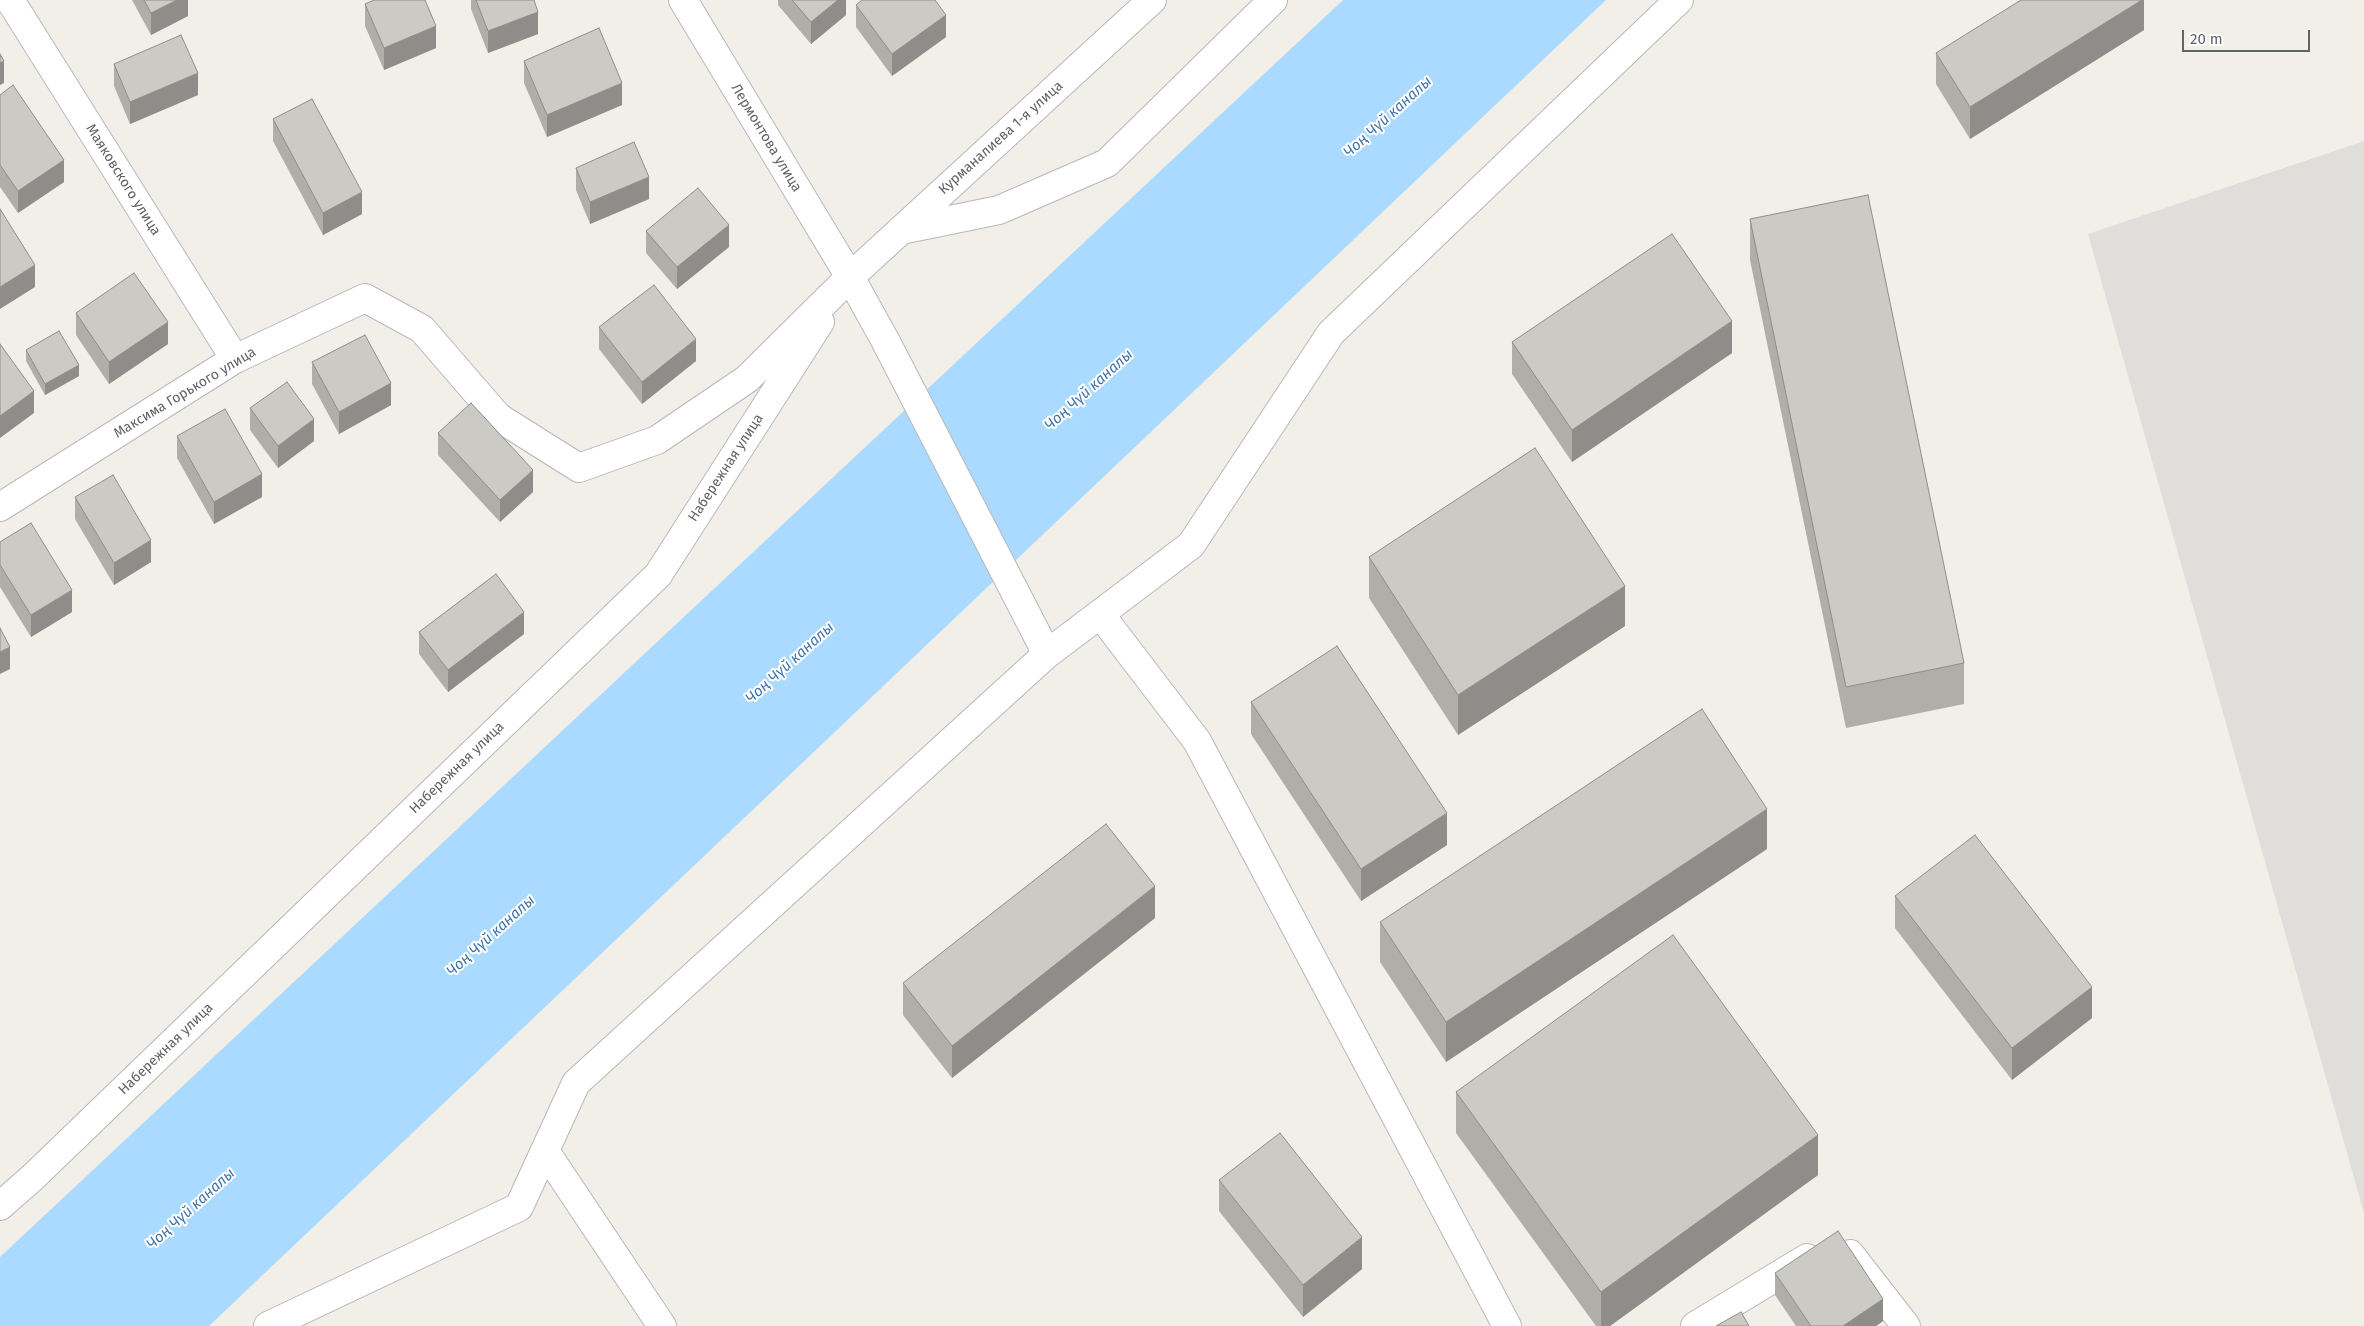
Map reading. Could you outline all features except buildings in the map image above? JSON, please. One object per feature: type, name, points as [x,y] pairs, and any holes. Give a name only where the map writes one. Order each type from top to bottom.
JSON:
[{"type":"street","name":"Маяковского улица","points":[[10,0],[235,359]]},
{"type":"street","name":"Лермонтова улица","points":[[683,0],[850,277],[885,340],[1047,654]]},
{"type":"street","name":"Курманалиева 1-я улица","points":[[850,277],[1152,0]]},
{"type":"street","points":[[901,230],[999,210],[1107,163],[1273,0]]},
{"type":"street","points":[[268,1326],[519,1207],[576,1083],[1047,654],[1191,545],[1331,333],[1679,0]]},
{"type":"street","name":"Максима Горького улица","points":[[0,507],[235,359],[365,298],[422,329],[498,417],[579,468],[657,440],[747,379],[850,277]]},
{"type":"street","name":"Набережная улица","points":[[0,1206],[32,1178],[658,575],[850,277]]},
{"type":"street","points":[[1100,614],[1197,741],[1507,1326]]},
{"type":"street","points":[[545,1150],[662,1326]]},
{"type":"street","points":[[1696,1326],[1737,1316],[1810,1256],[1834,1245],[1851,1254],[1906,1326]]},
{"type":"shaded area","points":[[2364,141],[2364,1213],[2088,234]]},
{"type":"water","name":"Чоң Чүй каналы","points":[[1343,0],[1606,0],[209,1326],[0,1326],[0,1257]]}]
